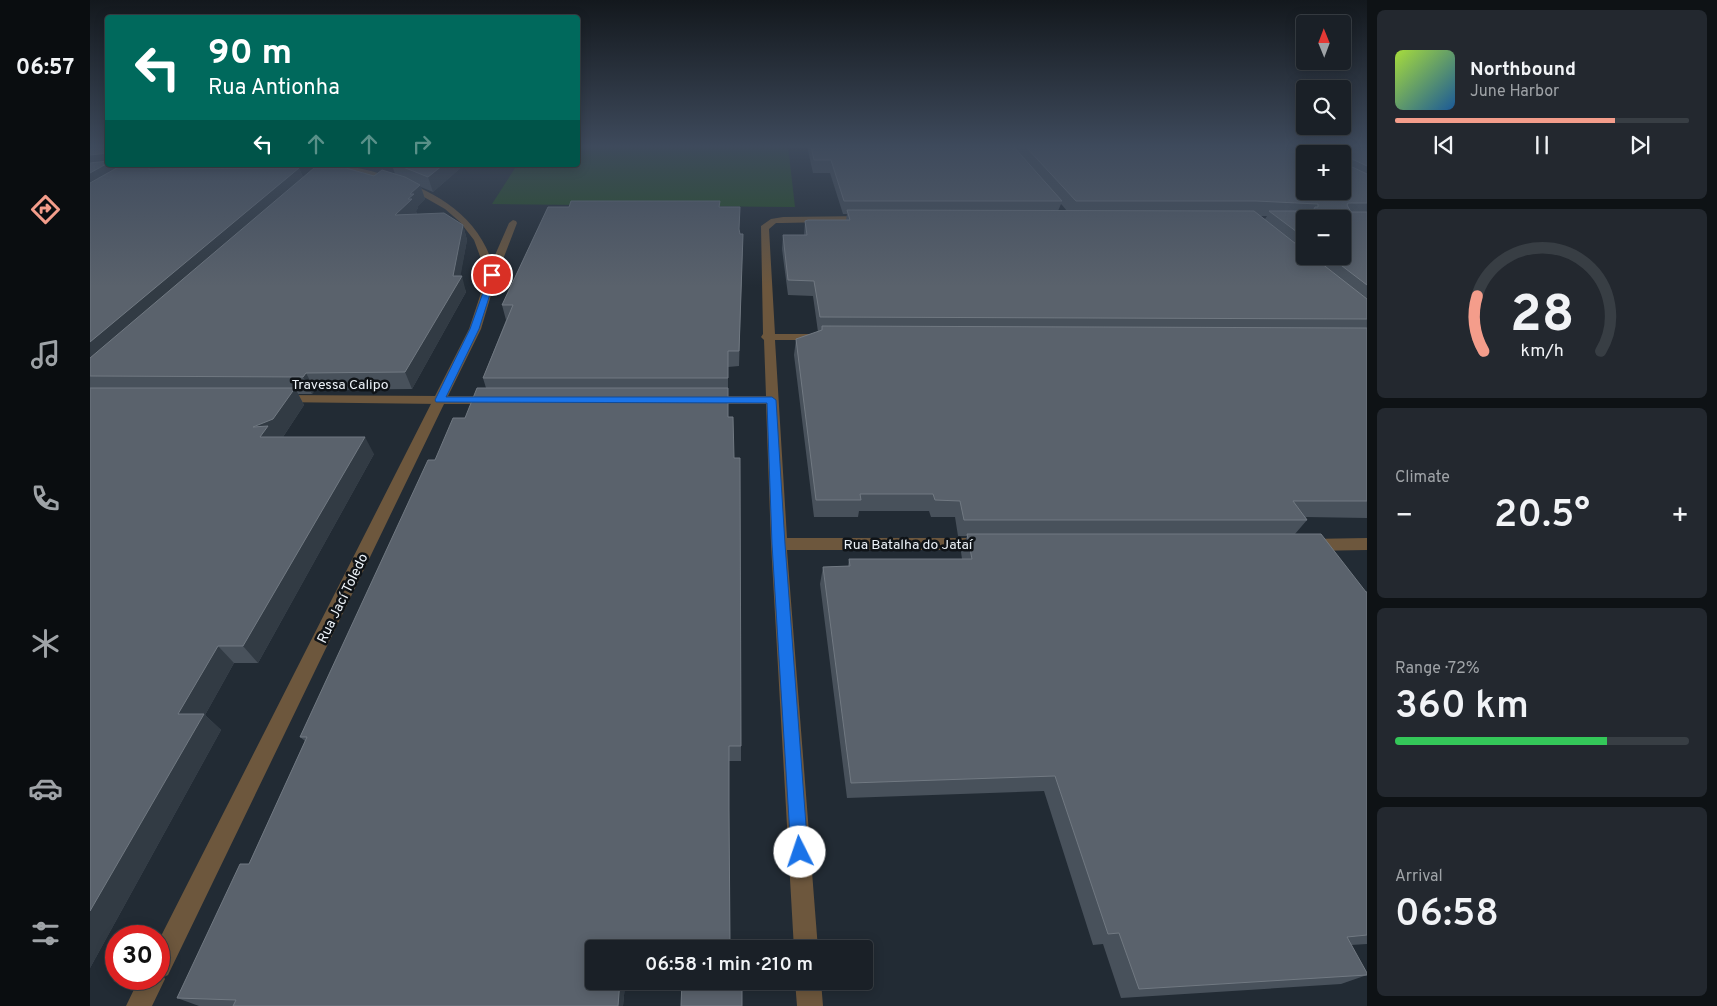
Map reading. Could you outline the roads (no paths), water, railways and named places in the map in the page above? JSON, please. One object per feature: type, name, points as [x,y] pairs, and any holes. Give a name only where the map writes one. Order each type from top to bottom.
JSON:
[{"type":"street","points":[[424,193],[452,209],[477,237],[492,275]]},
{"type":"street","points":[[805,940],[778,544],[764,228],[774,221],[783,220],[874,219]]},
{"type":"street","name":"Rua Jací Toledo","points":[[170,944],[475,329],[492,275],[514,223]]},
{"type":"street","points":[[768,337],[837,337]]},
{"type":"street","name":"Travessa Calipo","points":[[270,399],[508,400]]},
{"type":"street","points":[[694,400],[772,400]]},
{"type":"street","name":"Rua Batalha do Jataí","points":[[778,544],[998,544]]},
{"type":"street","points":[[1297,545],[1367,544]]},
{"type":"street","points":[[138,1006],[146,990]]},
{"type":"street","points":[[809,990],[810,1006]]}]
